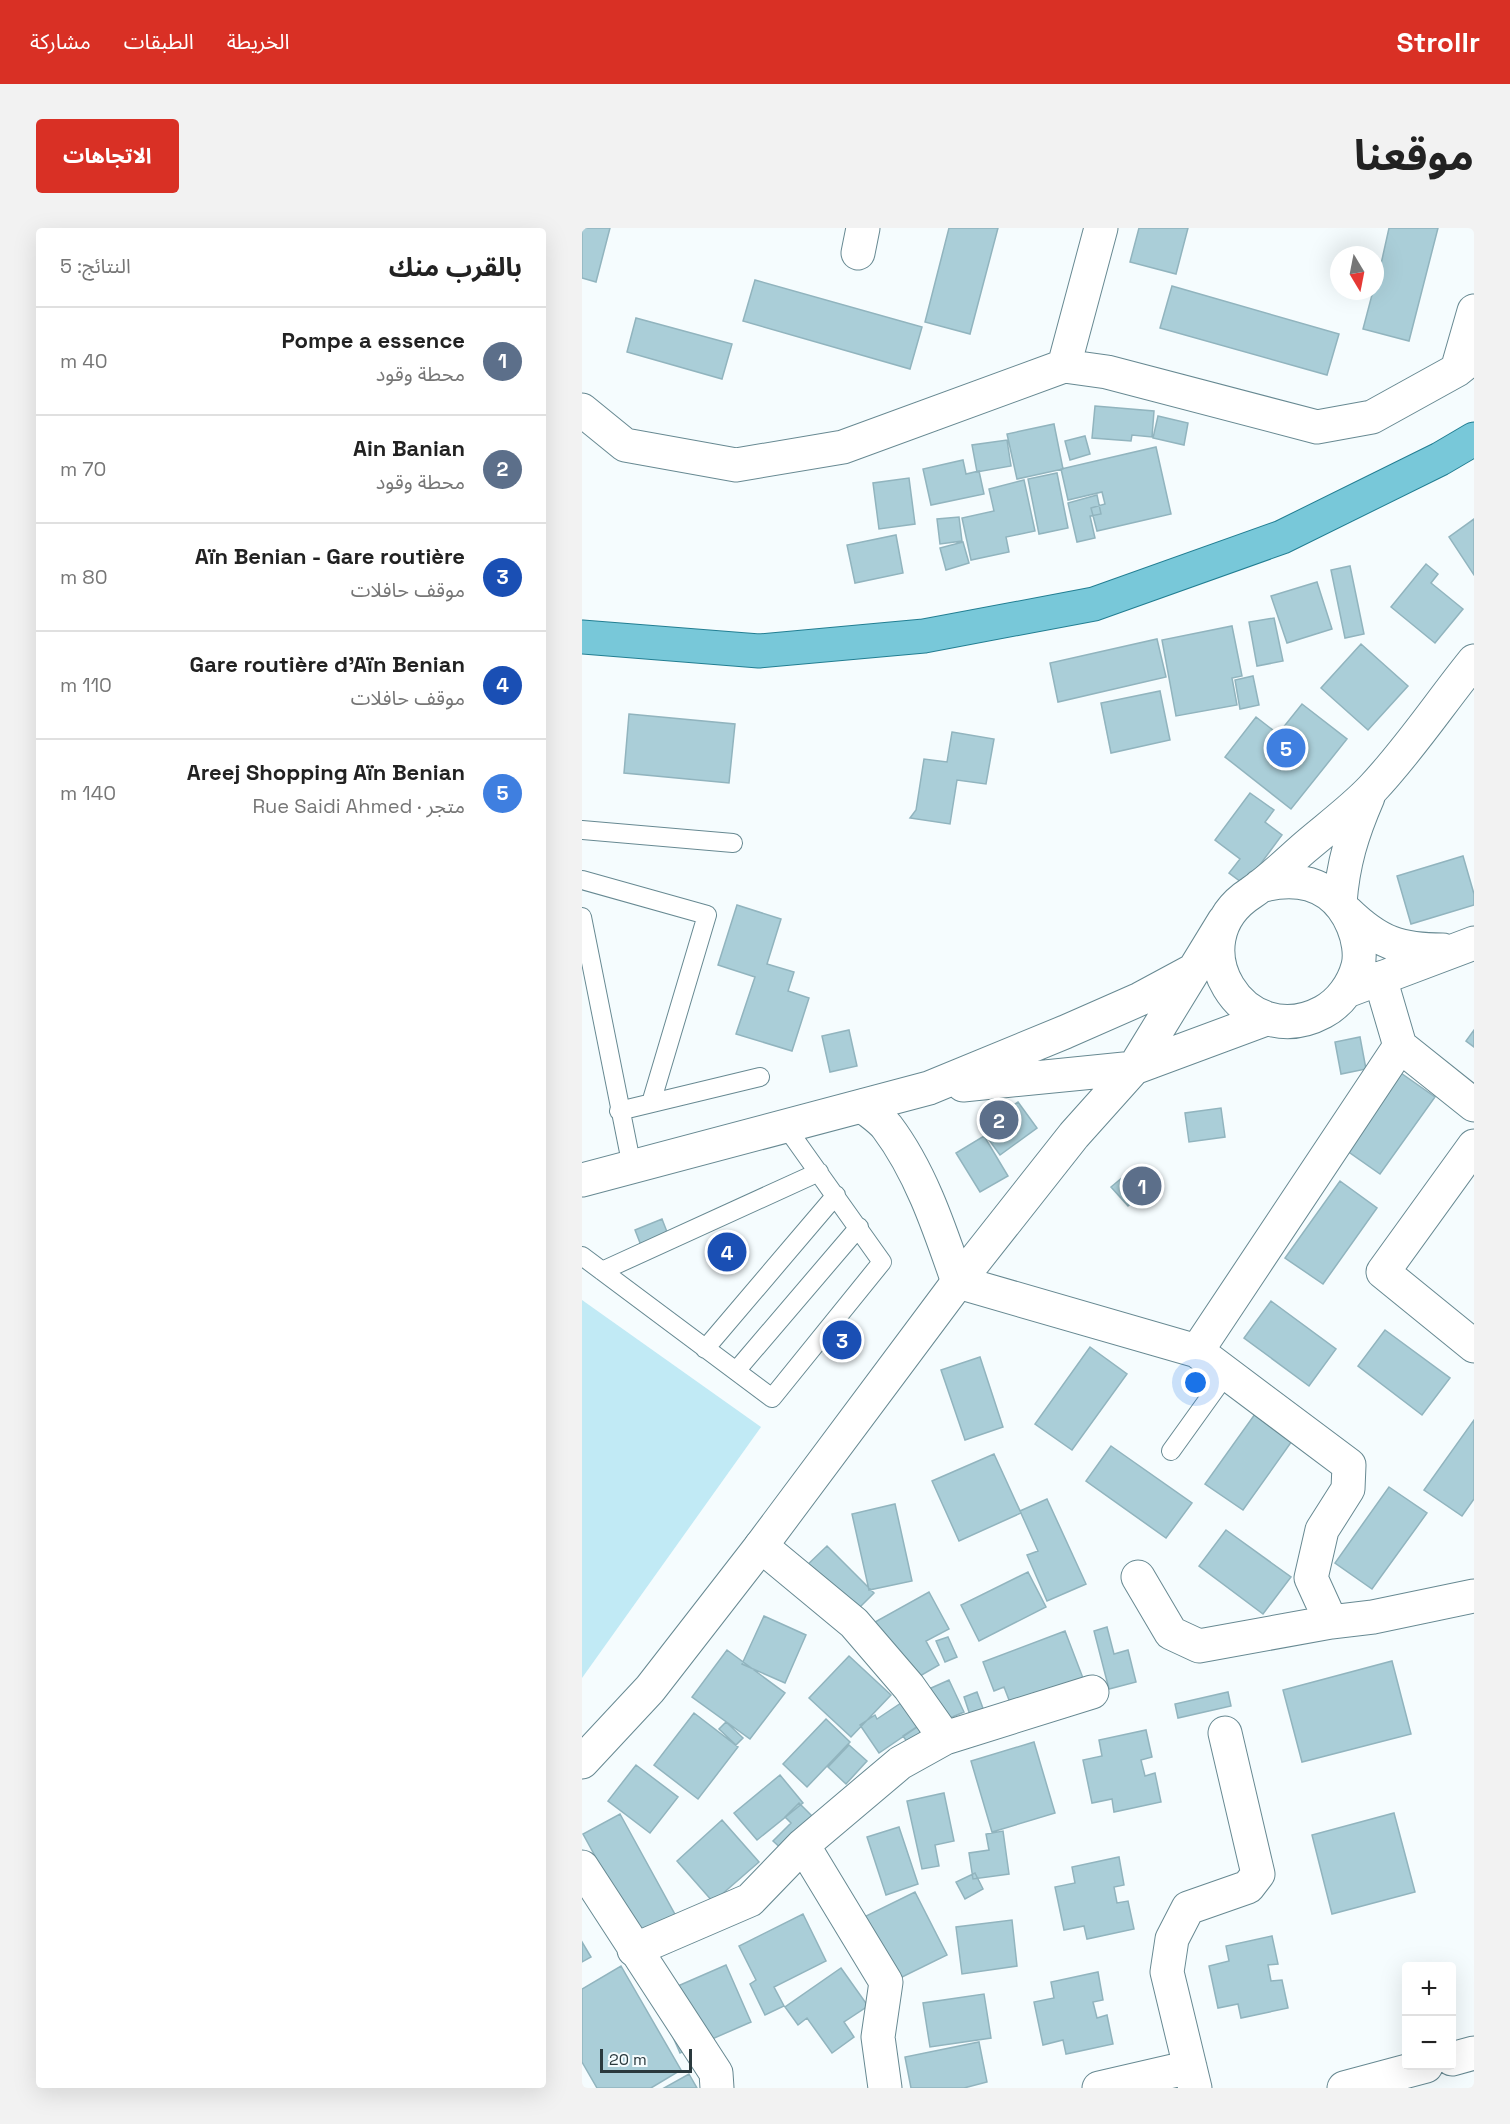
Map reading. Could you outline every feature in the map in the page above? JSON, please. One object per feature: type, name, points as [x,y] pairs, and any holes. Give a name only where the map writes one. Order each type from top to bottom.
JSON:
[{"type":"main road","points":[[582,637],[759,651],[924,636],[1094,604],[1282,537],[1440,459],[1474,438]]},
{"type":"street","points":[[1064,366],[1101,228]]},
{"type":"street","points":[[582,410],[625,445],[736,465],[843,447],[1064,366],[1107,372],[1317,427],[1372,417],[1465,363],[1474,311]]},
{"type":"street","points":[[582,1762],[650,1689],[761,1546],[958,1282],[1074,1136],[1134,1068],[1238,901],[1260,886],[1371,790],[1474,661]]},
{"type":"street","points":[[1347,992],[1358,966],[1358,938],[1344,908],[1342,869],[1354,828],[1371,790]]},
{"type":"street","points":[[1260,886],[1281,881],[1303,882],[1323,890],[1365,930],[1387,942],[1411,950],[1462,946]]},
{"type":"street","points":[[1224,921],[1217,945],[1219,968],[1229,990],[1245,1008],[1266,1019],[1289,1022],[1311,1018],[1331,1008],[1347,992],[1462,946]]},
{"type":"street","points":[[582,1180],[929,1088],[1140,999],[1194,970]]},
{"type":"street","points":[[1380,978],[1400,1046],[1474,1105]]},
{"type":"street","points":[[929,1088],[1134,1068],[1266,1019]]},
{"type":"street","points":[[1197,1351],[1400,1046]]},
{"type":"street","points":[[863,1106],[887,1126],[916,1176],[939,1229],[958,1282]]},
{"type":"street","points":[[1474,1146],[1383,1272],[1474,1346]]},
{"type":"street","points":[[958,1282],[1197,1351],[1349,1465],[1348,1489],[1322,1530],[1311,1578],[1331,1622]]},
{"type":"street","points":[[761,1546],[854,1623],[909,1687],[945,1738]]},
{"type":"street","points":[[1138,1577],[1171,1633],[1199,1646],[1331,1622],[1373,1617],[1474,1596]]},
{"type":"street","points":[[634,1950],[750,1900],[803,1845],[900,1763],[945,1738],[1092,1692]]},
{"type":"street","points":[[1099,2088],[1193,2078],[1167,1972],[1172,1939],[1188,1908],[1248,1887],[1258,1874],[1225,1733]]},
{"type":"street","points":[[803,1845],[886,1982],[878,2037],[885,2088]]},
{"type":"street","points":[[582,1867],[716,2073],[717,2088]]},
{"type":"street","points":[[1456,2058],[1474,2053]]},
{"type":"street","points":[[1344,2088],[1428,2074]]},
{"type":"lane","points":[[582,830],[733,843]]},
{"type":"lane","points":[[582,880],[707,915],[651,1103]]},
{"type":"lane","points":[[582,917],[619,1112],[632,1167]]},
{"type":"lane","points":[[619,1112],[760,1077]]},
{"type":"lane","points":[[582,1256],[772,1398],[882,1262],[786,1126]]},
{"type":"lane","points":[[602,1270],[819,1172]]},
{"type":"lane","points":[[705,1349],[836,1195]]},
{"type":"lane","points":[[736,1371],[859,1227]]},
{"type":"lane","points":[[1171,1451],[1227,1373]]},
{"type":"shaded area","points":[[582,1300],[761,1427],[582,1678]]},
{"type":"building","points":[[582,228],[610,228],[596,282],[582,278]]},
{"type":"building","points":[[949,228],[998,228],[970,334],[925,322]]},
{"type":"building","points":[[1139,228],[1188,228],[1176,274],[1130,262]]},
{"type":"building","points":[[1389,228],[1438,228],[1409,341],[1363,329],[1371,300],[1384,300],[1384,250]]},
{"type":"building","points":[[755,280],[922,327],[910,369],[743,321]]},
{"type":"building","points":[[1172,286],[1339,334],[1327,375],[1160,328]]},
{"type":"building","points":[[636,318],[732,344],[722,379],[627,352]]},
{"type":"building","points":[[1095,406],[1154,411],[1152,437],[1132,435],[1131,441],[1092,438]]},
{"type":"building","points":[[1158,416],[1188,423],[1184,445],[1153,438]]},
{"type":"building","points":[[1054,424],[1063,469],[1017,479],[1007,434]]},
{"type":"building","points":[[1085,436],[1090,454],[1070,460],[1065,441]]},
{"type":"building","points":[[1007,440],[1011,466],[977,472],[972,445]]},
{"type":"building","points":[[1156,447],[1171,514],[1097,531],[1091,508],[1105,504],[1102,492],[1068,500],[1061,469]]},
{"type":"building","points":[[963,460],[966,474],[979,471],[984,494],[931,505],[923,469]]},
{"type":"building","points":[[1057,473],[1068,528],[1039,534],[1028,479]]},
{"type":"building","points":[[909,478],[915,524],[879,529],[873,483]]},
{"type":"building","points":[[1024,480],[1035,531],[1006,537],[1009,552],[971,560],[962,518],[994,511],[989,489]]},
{"type":"building","points":[[1097,495],[1101,514],[1090,516],[1095,538],[1077,542],[1068,503]]},
{"type":"building","points":[[959,517],[962,541],[940,544],[937,519]]},
{"type":"building","points":[[1474,519],[1474,575],[1449,537]]},
{"type":"building","points":[[896,535],[903,573],[855,583],[847,545]]},
{"type":"building","points":[[963,542],[969,563],[946,570],[940,548]]},
{"type":"building","points":[[1426,564],[1438,574],[1431,583],[1463,609],[1435,643],[1391,607]]},
{"type":"building","points":[[1350,566],[1364,634],[1345,638],[1331,570]]},
{"type":"building","points":[[1317,582],[1332,629],[1287,643],[1271,596]]},
{"type":"building","points":[[1274,618],[1283,661],[1257,666],[1249,622]]},
{"type":"building","points":[[1232,626],[1242,676],[1232,678],[1237,705],[1176,716],[1162,640]]},
{"type":"building","points":[[1157,639],[1166,677],[1058,702],[1050,663]]},
{"type":"building","points":[[1361,644],[1408,686],[1368,730],[1321,688]]},
{"type":"building","points":[[1253,676],[1259,705],[1240,709],[1235,680]]},
{"type":"building","points":[[1160,691],[1170,740],[1111,753],[1101,703]]},
{"type":"building","points":[[1302,704],[1347,739],[1291,809],[1225,757],[1256,717],[1278,734]]},
{"type":"building","points":[[629,714],[735,724],[729,783],[624,773]]},
{"type":"building","points":[[952,732],[994,739],[986,784],[957,780],[950,824],[910,818],[916,810],[924,759],[947,762]]},
{"type":"building","points":[[1250,793],[1274,810],[1265,822],[1282,835],[1245,885],[1229,873],[1240,859],[1215,840]]},
{"type":"building","points":[[1463,856],[1474,894],[1474,905],[1411,924],[1397,876]]},
{"type":"building","points":[[737,905],[781,919],[767,964],[794,972],[788,991],[809,998],[792,1051],[736,1034],[755,977],[718,965]]},
{"type":"building","points":[[849,1030],[857,1066],[830,1072],[822,1036]]},
{"type":"building","points":[[1474,1030],[1474,1047],[1466,1041]]},
{"type":"building","points":[[1360,1037],[1366,1069],[1341,1074],[1335,1042]]},
{"type":"building","points":[[1398,1071],[1435,1097],[1380,1174],[1343,1148]]},
{"type":"building","points":[[1018,1102],[1037,1128],[1000,1155],[981,1129]]},
{"type":"building","points":[[1221,1108],[1225,1137],[1189,1142],[1185,1113]]},
{"type":"building","points":[[984,1136],[1008,1176],[980,1192],[956,1153]]},
{"type":"building","points":[[1136,1166],[1152,1185],[1128,1206],[1111,1187]]},
{"type":"building","points":[[1340,1181],[1377,1208],[1323,1284],[1285,1258]]},
{"type":"building","points":[[662,1219],[669,1237],[642,1248],[635,1230]]},
{"type":"building","points":[[1271,1301],[1336,1349],[1309,1386],[1244,1338]]},
{"type":"building","points":[[1385,1330],[1450,1378],[1422,1415],[1358,1366]]},
{"type":"building","points":[[1090,1347],[1127,1374],[1072,1450],[1035,1424]]},
{"type":"building","points":[[980,1357],[1003,1427],[965,1440],[941,1370]]},
{"type":"building","points":[[1260,1407],[1297,1434],[1243,1510],[1205,1484]]},
{"type":"building","points":[[1474,1420],[1474,1499],[1462,1516],[1424,1490]]},
{"type":"building","points":[[1111,1446],[1192,1503],[1166,1538],[1086,1481]]},
{"type":"building","points":[[994,1454],[1021,1513],[959,1541],[932,1481]]},
{"type":"building","points":[[1389,1487],[1427,1513],[1372,1589],[1335,1563]]},
{"type":"building","points":[[1047,1499],[1086,1584],[1047,1601],[1027,1555],[1038,1551],[1020,1511]]},
{"type":"building","points":[[895,1504],[912,1581],[869,1590],[852,1514]]},
{"type":"building","points":[[1226,1530],[1291,1577],[1263,1614],[1199,1566]]},
{"type":"building","points":[[827,1546],[874,1593],[850,1617],[802,1570]]},
{"type":"building","points":[[1028,1572],[1046,1607],[979,1641],[961,1605]]},
{"type":"building","points":[[929,1592],[949,1629],[926,1641],[939,1665],[908,1683],[875,1622]]},
{"type":"building","points":[[764,1616],[806,1635],[785,1683],[742,1664]]},
{"type":"building","points":[[1107,1627],[1114,1654],[1128,1650],[1136,1682],[1109,1689],[1094,1631]]},
{"type":"building","points":[[1065,1631],[1086,1686],[1014,1713],[1004,1687],[994,1691],[983,1662]]},
{"type":"building","points":[[948,1637],[957,1657],[945,1662],[936,1641]]},
{"type":"building","points":[[727,1650],[785,1693],[750,1739],[692,1697]]},
{"type":"building","points":[[849,1656],[891,1695],[851,1737],[809,1698]]},
{"type":"building","points":[[1392,1661],[1411,1734],[1302,1762],[1283,1690]]},
{"type":"building","points":[[949,1680],[964,1712],[943,1721],[929,1689]]},
{"type":"building","points":[[977,1692],[988,1722],[974,1727],[964,1697]]},
{"type":"building","points":[[1228,1692],[1231,1706],[1178,1718],[1175,1704]]},
{"type":"building","points":[[907,1699],[923,1723],[879,1753],[860,1725],[875,1715],[877,1719]]},
{"type":"building","points":[[694,1713],[738,1747],[698,1799],[654,1765]]},
{"type":"building","points":[[826,1719],[850,1742],[807,1787],[783,1764]]},
{"type":"building","points":[[726,1722],[743,1738],[736,1745],[719,1729]]},
{"type":"building","points":[[924,1722],[933,1735],[912,1749],[903,1736]]},
{"type":"building","points":[[1146,1730],[1152,1757],[1141,1760],[1145,1776],[1155,1773],[1161,1802],[1114,1812],[1112,1799],[1092,1803],[1083,1760],[1102,1756],[1099,1740]]},
{"type":"building","points":[[1034,1742],[1055,1813],[992,1832],[971,1761]]},
{"type":"building","points":[[849,1745],[867,1761],[846,1784],[828,1767]]},
{"type":"building","points":[[636,1765],[678,1797],[650,1833],[608,1801]]},
{"type":"building","points":[[780,1775],[803,1803],[757,1840],[734,1813]]},
{"type":"building","points":[[944,1793],[954,1841],[935,1845],[939,1866],[922,1869],[907,1801]]},
{"type":"building","points":[[799,1803],[815,1819],[784,1851],[773,1841],[791,1823],[785,1817]]},
{"type":"building","points":[[1394,1813],[1415,1892],[1332,1914],[1312,1835]]},
{"type":"building","points":[[620,1814],[677,1918],[640,1938],[583,1834]]},
{"type":"building","points":[[722,1820],[759,1862],[713,1902],[677,1861]]},
{"type":"building","points":[[899,1827],[918,1884],[886,1895],[867,1837]]},
{"type":"building","points":[[1003,1831],[1009,1874],[973,1879],[969,1853],[989,1850],[986,1834]]},
{"type":"building","points":[[1119,1857],[1124,1885],[1114,1887],[1117,1903],[1128,1901],[1134,1929],[1087,1939],[1084,1926],[1064,1930],[1055,1887],[1075,1883],[1072,1867]]},
{"type":"building","points":[[975,1873],[983,1889],[965,1899],[956,1882]]},
{"type":"building","points":[[915,1892],[947,1955],[896,1980],[864,1917]]},
{"type":"building","points":[[803,1914],[826,1961],[774,1987],[784,2006],[765,2015],[750,1984],[756,1980],[739,1946]]},
{"type":"building","points":[[1012,1920],[1017,1966],[962,1974],[956,1927]]},
{"type":"building","points":[[1272,1936],[1278,1964],[1268,1965],[1271,1981],[1282,1980],[1288,2008],[1241,2018],[1238,2004],[1218,2008],[1209,1966],[1229,1961],[1226,1946]]},
{"type":"building","points":[[582,1942],[591,1957],[582,1962]]},
{"type":"building","points":[[726,1965],[751,2022],[680,2053],[655,1996]]},
{"type":"building","points":[[621,1966],[681,2070],[651,2088],[597,2088],[582,2062],[582,1989]]},
{"type":"building","points":[[841,1968],[868,2006],[844,2022],[854,2037],[832,2053],[807,2018],[798,2025],[785,2007]]},
{"type":"building","points":[[1098,1972],[1103,2000],[1093,2002],[1097,2018],[1107,2015],[1113,2044],[1066,2054],[1063,2040],[1043,2045],[1034,2002],[1054,1998],[1051,1982]]},
{"type":"building","points":[[984,1994],[991,2038],[930,2047],[923,2003]]},
{"type":"building","points":[[979,2042],[987,2082],[964,2088],[911,2088],[905,2057]]},
{"type":"building","points":[[689,2074],[697,2088],[664,2088]]},
{"type":"place","name":"Areej Shopping Aïn Benian","points":[[1286,748]]},
{"type":"place","name":"Ain Banian","points":[[999,1120]]},
{"type":"place","name":"Pompe a essence","points":[[1142,1186]]},
{"type":"place","name":"Gare routière d'Aïn Benian","points":[[727,1252]]},
{"type":"place","name":"Aïn Benian - Gare routière","points":[[842,1340]]}]
